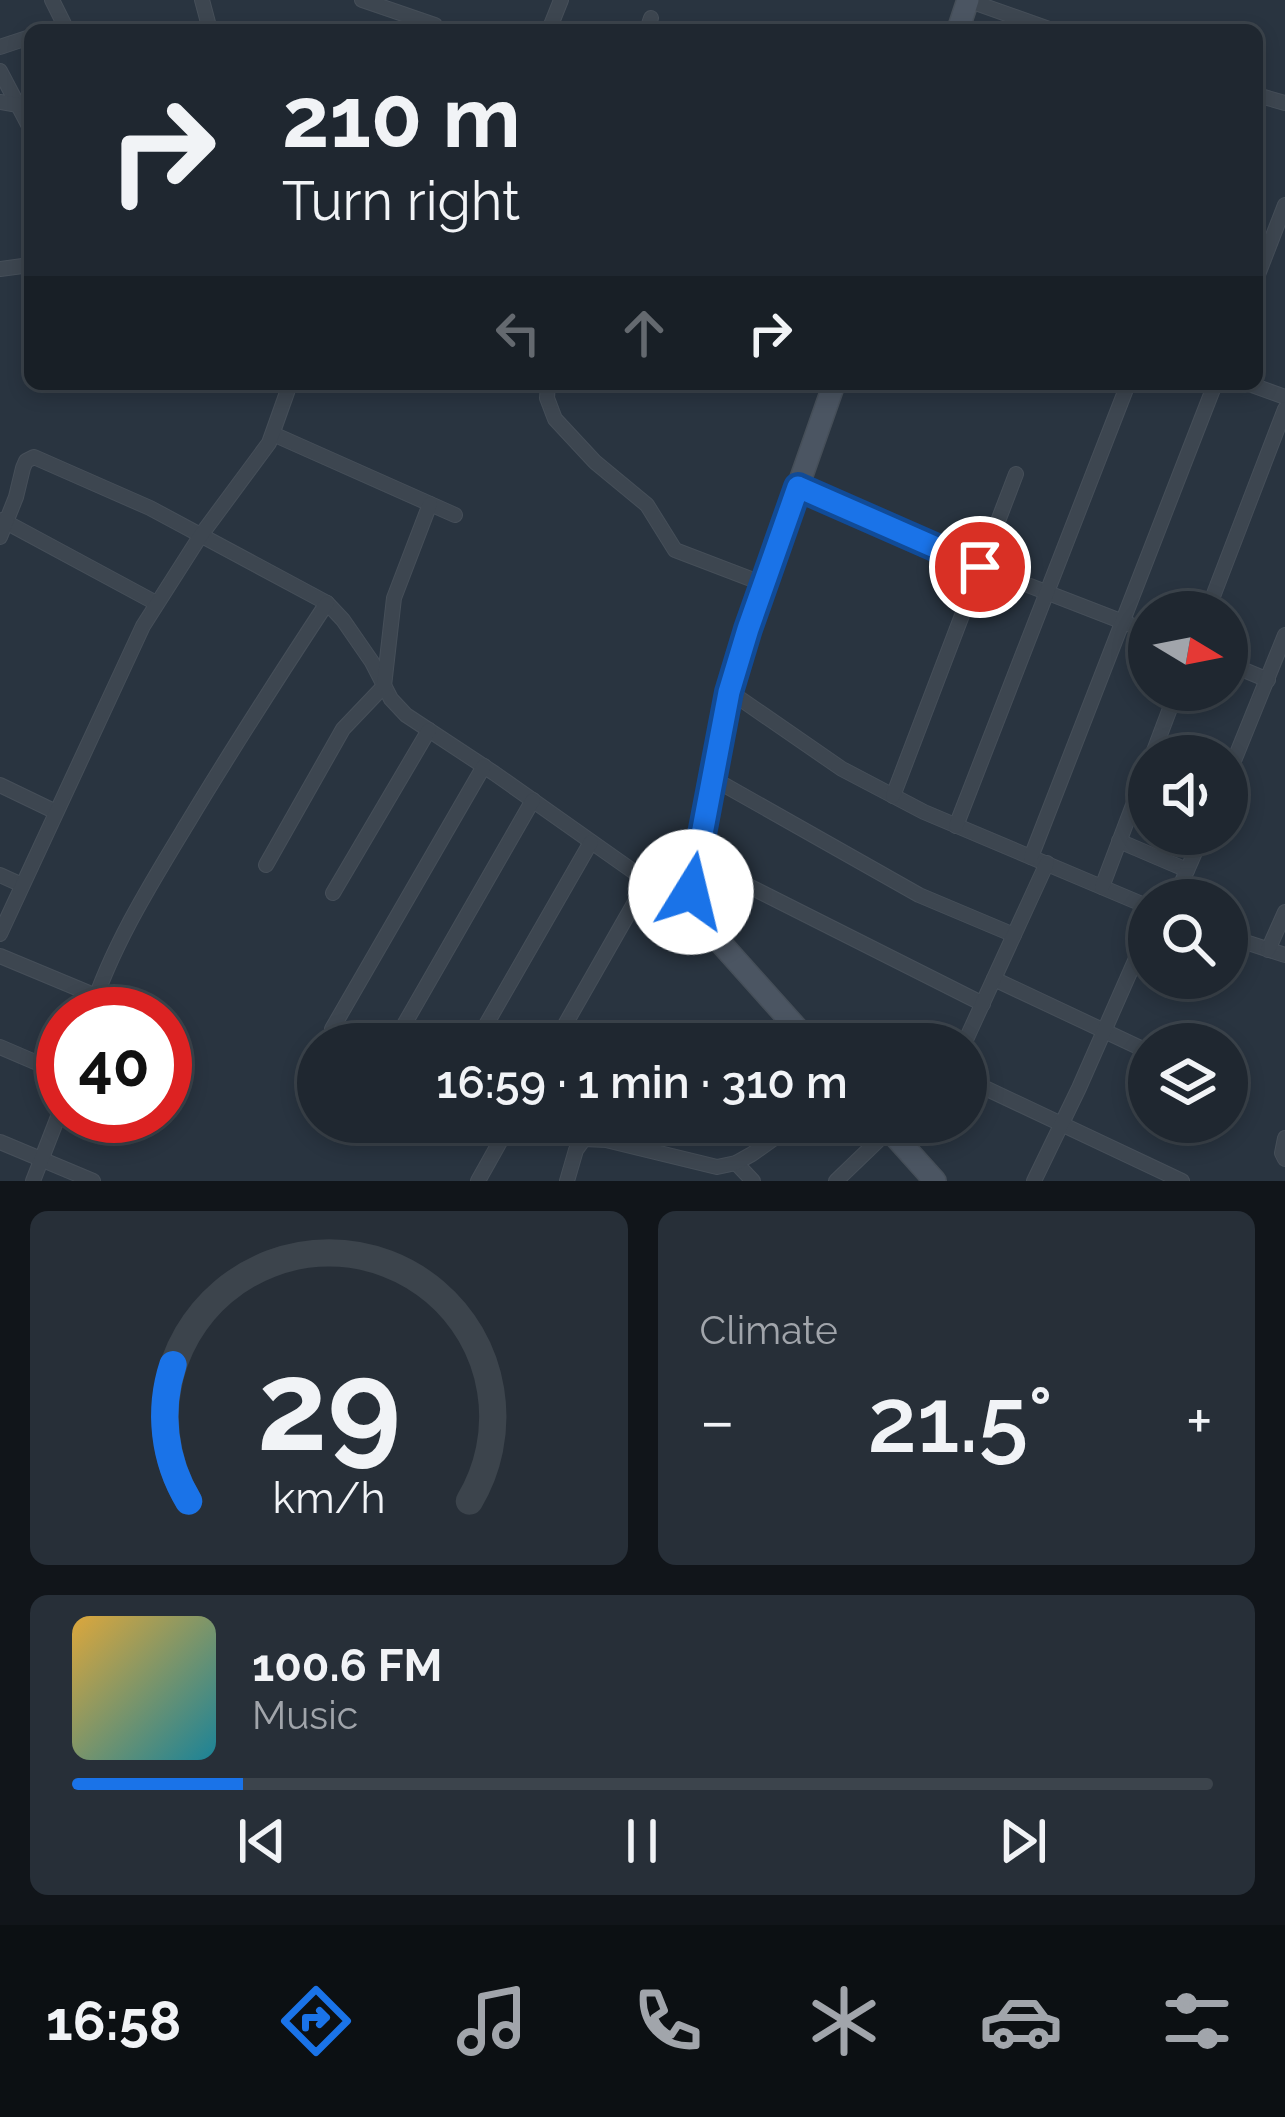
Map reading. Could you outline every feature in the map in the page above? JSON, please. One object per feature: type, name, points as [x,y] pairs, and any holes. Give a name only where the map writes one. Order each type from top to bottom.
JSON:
[{"type":"street","points":[[362,0],[432,24]]},
{"type":"street","points":[[968,0],[1035,24]]},
{"type":"street","points":[[0,71],[24,116]]},
{"type":"street","points":[[0,102],[18,105]]},
{"type":"street","points":[[1263,262],[1285,205]]},
{"type":"street","points":[[0,934],[155,603],[264,449],[288,390]]},
{"type":"street","points":[[548,390],[555,419],[595,462],[646,505],[674,550],[764,584]]},
{"type":"street","points":[[786,1023],[701,921],[691,892],[729,692],[832,390]]},
{"type":"street","points":[[956,826],[1126,390]]},
{"type":"street","points":[[1031,856],[1213,390]]},
{"type":"street","points":[[1215,591],[1285,409]]},
{"type":"street","points":[[273,434],[455,514]]},
{"type":"street","points":[[155,603],[2,526],[26,461],[34,457],[129,498],[327,603],[356,639],[398,707],[647,881],[664,890],[691,892]]},
{"type":"street","points":[[893,796],[1016,474]]},
{"type":"street","points":[[798,487],[980,567],[1128,623]]},
{"type":"street","points":[[266,865],[343,729],[384,686],[394,598],[430,504]]},
{"type":"street","points":[[100,987],[119,940],[172,849],[327,603]]},
{"type":"street","points":[[1245,735],[1285,635]]},
{"type":"street","points":[[1248,672],[1268,680]]},
{"type":"street","points":[[729,692],[842,769],[893,796],[1128,899]]},
{"type":"street","points":[[332,893],[430,730]]},
{"type":"street","points":[[335,1023],[484,766]]},
{"type":"street","points":[[712,778],[919,895],[1014,935]]},
{"type":"street","points":[[0,785],[56,812]]},
{"type":"street","points":[[405,1023],[533,800]]},
{"type":"street","points":[[1102,887],[1128,817]]},
{"type":"street","points":[[1119,841],[1187,870]]},
{"type":"street","points":[[488,1023],[591,842]]},
{"type":"street","points":[[1183,879],[1194,855]]},
{"type":"street","points":[[695,860],[983,1004]]},
{"type":"street","points":[[974,1023],[1047,863]]},
{"type":"street","points":[[0,874],[22,885]]},
{"type":"street","points":[[566,1023],[647,881]]},
{"type":"street","points":[[1268,950],[1285,912]]},
{"type":"street","points":[[1248,943],[1285,955]]},
{"type":"street","points":[[0,956],[74,987]]},
{"type":"street","points":[[1034,1181],[1128,976]]},
{"type":"street","points":[[994,979],[1128,1043]]},
{"type":"street","points":[[0,1048],[36,1063]]},
{"type":"street","points":[[987,1089],[1182,1181]]},
{"type":"street","points":[[1285,1138],[1285,1160]]},
{"type":"street","points":[[567,1181],[584,1139],[717,1167],[736,1163],[765,1143]]},
{"type":"street","points":[[0,1142],[93,1181]]},
{"type":"street","points":[[33,1181],[48,1143]]},
{"type":"street","points":[[478,1181],[499,1143]]},
{"type":"street","points":[[836,1181],[870,1143]]},
{"type":"street","points":[[901,1143],[934,1181]]},
{"type":"street","points":[[907,1150],[912,1143]]},
{"type":"street","points":[[736,1163],[753,1181]]},
{"type":"street","points":[[704,1181],[717,1167]]},
{"type":"route","points":[[691,892],[729,692],[798,487],[980,567]]}]
